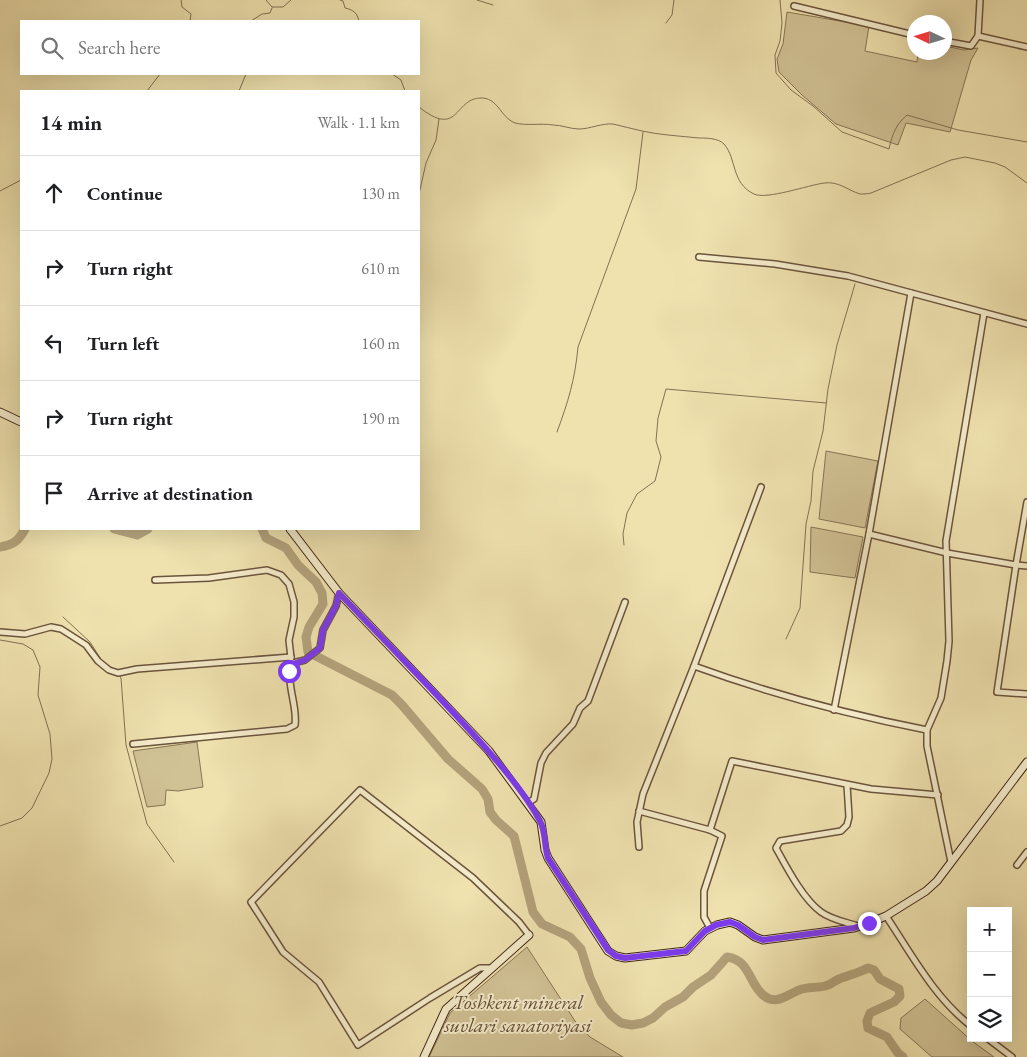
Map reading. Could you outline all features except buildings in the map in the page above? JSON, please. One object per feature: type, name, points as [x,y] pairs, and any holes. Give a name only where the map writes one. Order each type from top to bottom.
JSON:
[{"type":"main road","points":[[0,412],[20,422]]},
{"type":"main road","points":[[291,530],[339,593],[489,751],[541,822],[548,858],[608,950],[616,956],[625,958],[686,951],[705,931],[716,925],[730,922],[763,940],[859,926],[886,916],[926,891],[937,881],[1027,762]]},
{"type":"main road","points":[[424,1057],[446,1009],[529,935]]},
{"type":"street","points":[[952,42],[971,46],[978,36],[980,0]]},
{"type":"street","points":[[794,6],[907,32]]},
{"type":"street","points":[[978,36],[1027,47]]},
{"type":"street","points":[[699,258],[775,264],[848,276],[1027,324]]},
{"type":"street","points":[[834,710],[869,534],[911,293]]},
{"type":"street","points":[[951,862],[927,746],[927,730],[941,698],[947,661],[949,641],[946,541],[984,314]]},
{"type":"street","points":[[639,847],[637,822],[643,794],[694,666],[761,487]]},
{"type":"street","points":[[1027,502],[998,692],[1027,694]]},
{"type":"street","points":[[869,534],[947,552],[1027,566]]},
{"type":"street","points":[[155,580],[209,578],[267,570],[281,575],[289,584],[294,602],[294,618],[289,640],[293,664]]},
{"type":"street","points":[[133,744],[287,729],[295,724],[296,716],[289,671],[293,664],[305,660],[320,648],[323,630],[336,606],[339,593]]},
{"type":"street","points":[[528,803],[534,798],[546,753],[572,724],[580,708],[588,701],[624,602]]},
{"type":"street","points":[[0,632],[25,634],[51,627],[61,629],[86,645],[98,661],[109,670],[118,673],[137,669],[291,656]]},
{"type":"street","points":[[694,666],[752,687],[834,710],[927,730]]},
{"type":"street","points":[[710,830],[732,761],[847,785],[938,796]]},
{"type":"street","points":[[847,785],[848,824],[840,830],[780,841],[776,848],[798,887],[821,912],[859,926]]},
{"type":"street","points":[[492,968],[480,968],[358,1045],[319,982],[284,952],[251,902],[360,790],[473,878],[519,922],[529,935]]},
{"type":"street","points":[[639,811],[710,830],[722,836],[704,891],[704,917],[710,928]]},
{"type":"street","points":[[1017,865],[1027,852]]},
{"type":"street","points":[[886,916],[940,999],[967,1023]]},
{"type":"street","points":[[991,1042],[1012,1057]]},
{"type":"green space","points":[[787,12],[869,26],[865,51],[917,62],[917,60],[952,60],[952,47],[964,50],[978,48],[971,60],[950,132],[906,123],[898,145],[836,124],[802,95],[779,72],[777,59],[783,44]]},
{"type":"green space","points":[[826,451],[878,461],[865,528],[819,519]]},
{"type":"green space","points":[[811,527],[863,537],[855,578],[810,572]]},
{"type":"green space","points":[[197,742],[203,787],[178,791],[166,790],[165,805],[147,807],[133,751]]},
{"type":"green space","name":"Toshkent mineral suvlari sanatoriyasi","points":[[527,947],[575,1021],[590,1037],[623,1057],[429,1057],[450,1013]]},
{"type":"green space","points":[[925,999],[967,1037],[967,1042],[973,1042],[994,1057],[932,1057],[900,1029],[901,1018]]},
{"type":"waterway","points":[[181,0],[182,7],[191,14],[190,20]]},
{"type":"waterway","points":[[266,0],[272,7],[283,7],[291,0]]},
{"type":"waterway","points":[[340,0],[343,1],[345,8],[355,12],[359,20]]},
{"type":"waterway","points":[[477,0],[493,5]]},
{"type":"waterway","points":[[666,23],[672,15],[674,0]]},
{"type":"waterway","points":[[780,0],[782,23],[780,41],[775,55],[776,73],[791,90],[813,106],[842,132],[889,149],[895,130],[907,115],[958,130],[1027,142]]},
{"type":"waterway","points":[[253,20],[262,14],[270,13],[272,8]]},
{"type":"waterway","points":[[148,90],[159,75]]},
{"type":"waterway","points":[[239,90],[246,75]]},
{"type":"waterway","points":[[394,75],[401,80],[405,90]]},
{"type":"waterway","points":[[420,108],[432,116],[442,119],[449,118],[455,115],[465,104],[480,98],[491,101],[510,120],[520,124],[548,124],[579,129],[613,124],[656,134],[715,139],[724,144],[728,150],[741,184],[754,194],[760,195],[777,194],[824,183],[839,185],[860,194],[870,193],[951,160],[965,157],[1005,167],[1027,183]]},
{"type":"waterway","points":[[420,190],[426,163],[436,140],[439,119]]},
{"type":"waterway","points":[[557,432],[570,391],[578,347],[636,189],[643,132]]},
{"type":"waterway","points":[[0,191],[20,181]]},
{"type":"waterway","points":[[786,639],[800,608],[806,524],[811,501],[813,471],[823,431],[828,389],[837,345],[855,284]]},
{"type":"waterway","points":[[624,545],[623,534],[627,513],[637,494],[655,481],[661,457],[656,441],[658,418],[666,389],[826,403]]},
{"type":"waterway","points":[[0,547],[15,541],[24,530]]},
{"type":"waterway","points":[[118,530],[137,535],[146,530]]},
{"type":"waterway","points":[[262,530],[266,538],[286,548],[298,565],[316,582],[322,593],[323,604],[309,627],[306,637],[308,652],[392,695],[448,759],[482,789],[488,799],[490,812],[514,836],[533,912],[542,924],[570,937],[581,949],[590,978],[601,1002],[611,1015],[621,1023],[632,1025],[643,1023],[683,997],[693,987],[711,975],[727,957],[740,962],[745,967],[758,990],[773,1000],[802,989],[822,987],[868,968],[874,970],[880,979],[899,989],[900,996],[894,1002],[870,1013],[867,1021],[868,1028],[887,1037],[903,1057]]},
{"type":"waterway","points":[[63,617],[90,642],[102,661],[112,668]]},
{"type":"waterway","points":[[0,640],[23,644],[33,650],[40,667],[38,695],[50,734],[52,759],[49,773],[32,808],[22,818],[0,826]]},
{"type":"waterway","points":[[118,674],[121,678],[126,745],[147,824],[174,862]]},
{"type":"route","points":[[289,671],[293,664],[305,660],[320,648],[323,630],[336,606],[339,593],[458,717],[513,781],[541,822],[548,858],[608,950],[616,956],[625,958],[686,951],[705,931],[716,925],[730,922],[763,940],[854,928],[869,923]]}]
